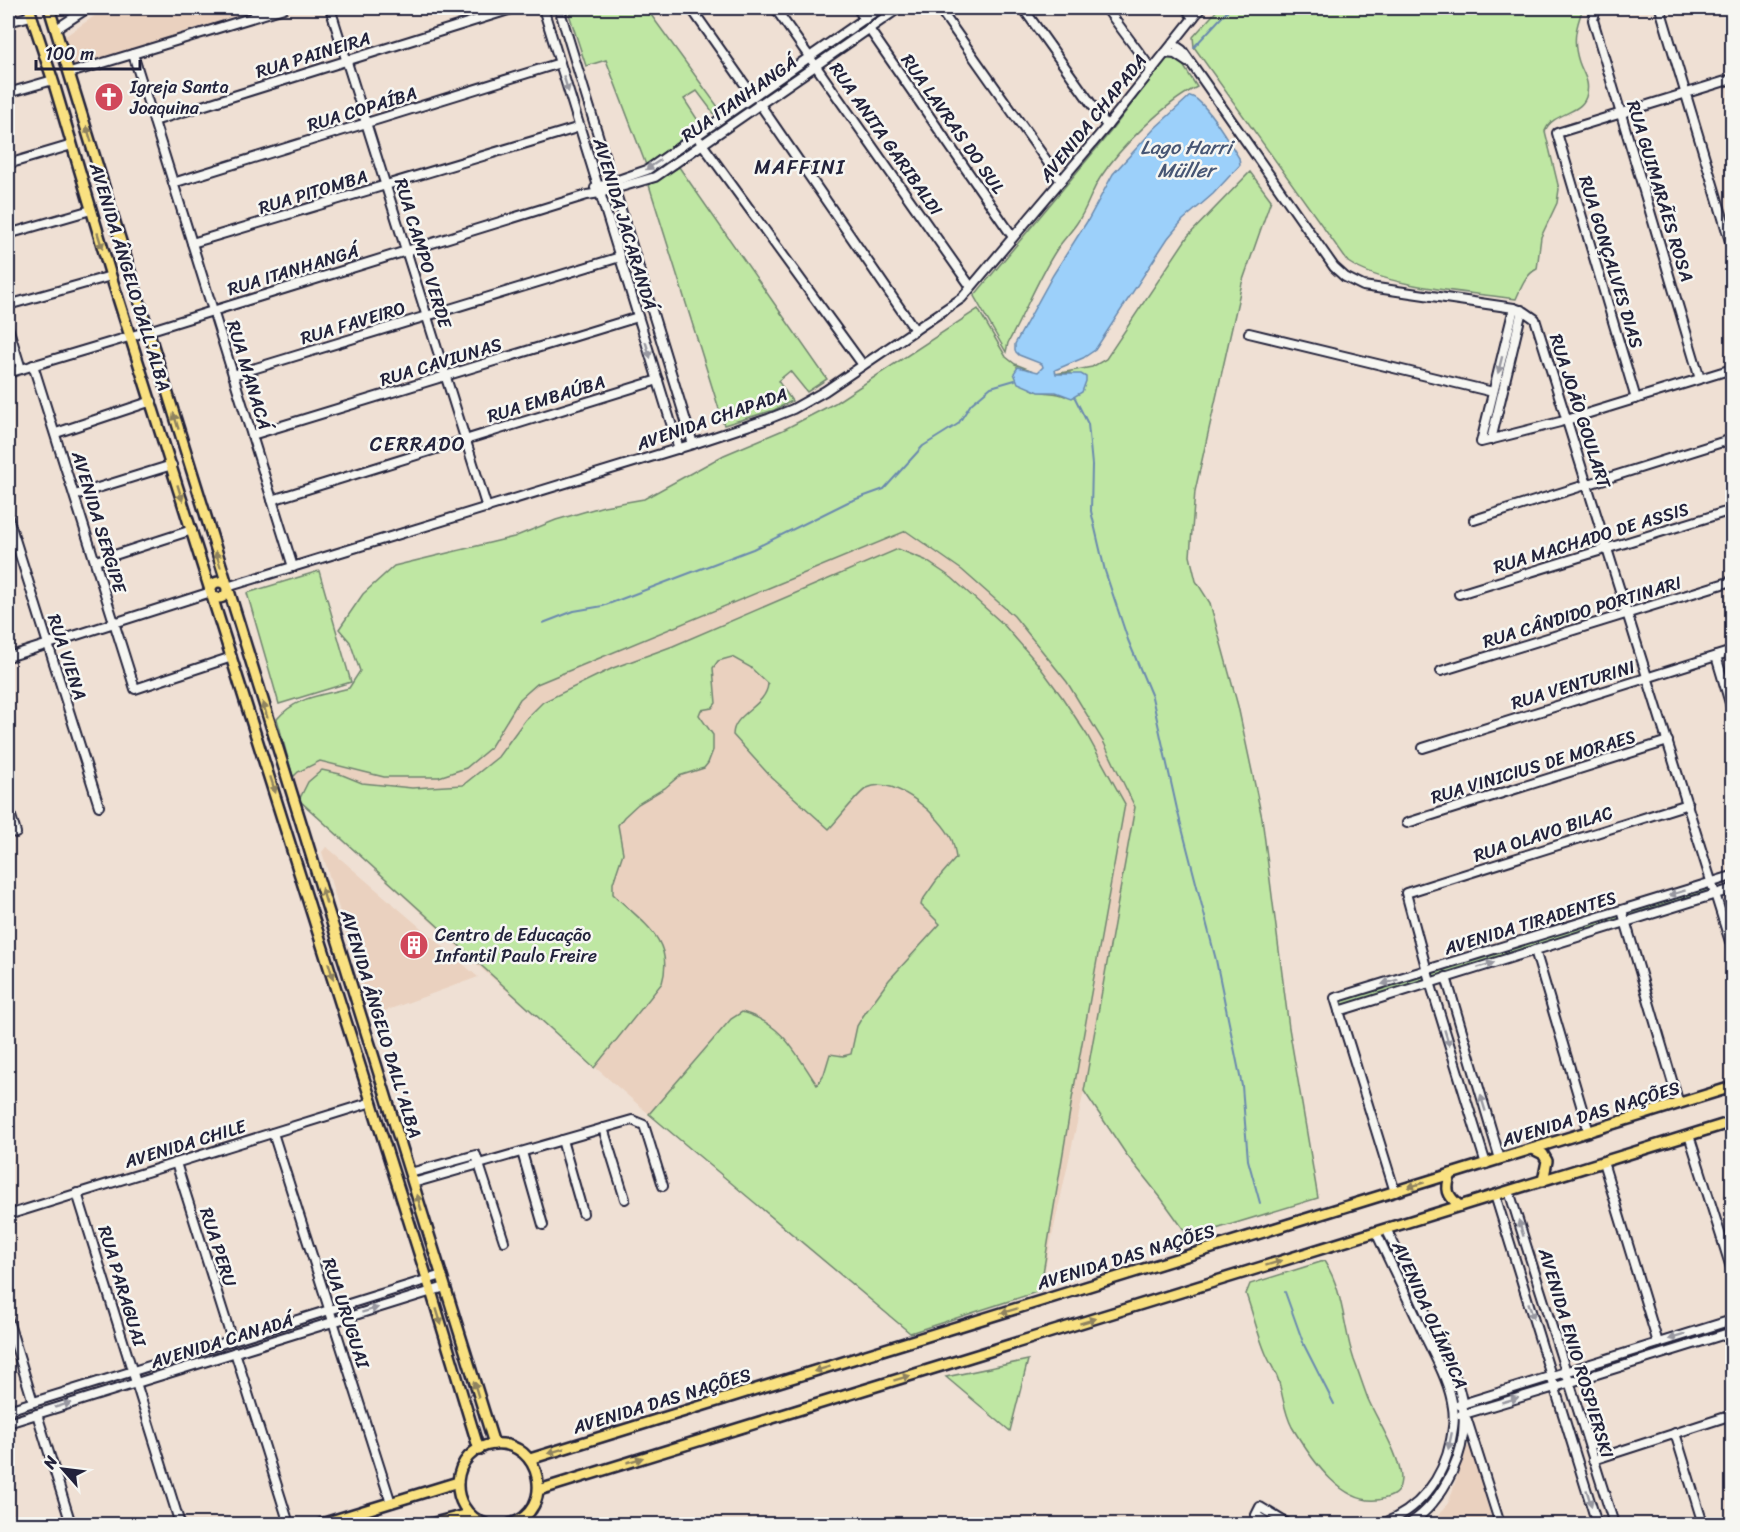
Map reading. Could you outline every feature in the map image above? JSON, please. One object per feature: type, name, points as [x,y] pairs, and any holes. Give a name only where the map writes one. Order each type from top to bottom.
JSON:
[{"type":"main road","name":"AVENIDA ÂNGELO DALL'ALBA","points":[[49,8],[494,1444]]},
{"type":"main road","name":"AVENIDA ÂNGELO DALL'ALBA","points":[[30,12],[428,1280],[479,1450]]},
{"type":"main road","points":[[53,80],[65,78],[70,73]]},
{"type":"main road","points":[[211,592],[214,597],[222,598],[227,592],[227,587]]},
{"type":"main road","name":"AVENIDA DAS NAÇÕES","points":[[530,1459],[1732,1087]]},
{"type":"main road","points":[[539,1490],[1732,1122]]},
{"type":"main road","points":[[1533,1149],[1543,1154],[1547,1161],[1543,1180]]},
{"type":"main road","points":[[1451,1174],[1446,1188],[1447,1193],[1460,1206]]},
{"type":"main road","points":[[486,1524],[479,1522],[469,1514],[460,1500],[458,1482],[464,1463],[479,1450],[494,1444],[513,1447],[530,1459],[539,1478],[539,1490],[531,1509],[514,1524]]},
{"type":"main road","points":[[321,1524],[458,1482]]},
{"type":"main road","points":[[430,1524],[469,1514]]},
{"type":"street","points":[[56,29],[88,8]]},
{"type":"street","points":[[254,8],[256,16]]},
{"type":"street","points":[[70,73],[284,8]]},
{"type":"street","name":"RUA CAMPO VERDE","points":[[330,8],[487,508]]},
{"type":"street","name":"RUA PAINEIRA","points":[[154,121],[515,8]]},
{"type":"street","name":"AVENIDA JACARANDÁ","points":[[543,8],[679,449]]},
{"type":"street","points":[[558,8],[693,444]]},
{"type":"street","points":[[691,8],[753,96]]},
{"type":"street","name":"RUA ANITA GARIBALDI","points":[[775,8],[971,287]]},
{"type":"street","points":[[857,8],[865,19]]},
{"type":"street","name":"RUA ITANHANGÁ","points":[[8,373],[587,195],[613,185],[647,170],[880,8]]},
{"type":"street","name":"RUA ITANHANGÁ","points":[[613,185],[655,177],[899,8]]},
{"type":"street","points":[[939,8],[1061,181]]},
{"type":"street","points":[[1023,8],[1107,126]]},
{"type":"street","points":[[1106,8],[1152,70]]},
{"type":"street","points":[[1186,8],[1193,18]]},
{"type":"street","name":"AVENIDA CHAPADA","points":[[227,587],[679,449],[793,409],[825,391],[962,297],[1107,126],[1202,8]]},
{"type":"street","points":[[1660,8],[1732,248]]},
{"type":"street","name":"RUA GUIMARÃES ROSA","points":[[1595,9],[1593,20],[1700,379]]},
{"type":"street","points":[[8,22],[30,12]]},
{"type":"street","points":[[1182,50],[1182,36],[1186,27]]},
{"type":"street","name":"RUA LAVRAS DO SUL","points":[[869,29],[1013,237]]},
{"type":"street","points":[[1173,44],[1182,50],[1334,267],[1344,277],[1363,286],[1518,309]]},
{"type":"street","points":[[1165,53],[1178,55],[1193,67]]},
{"type":"street","name":"RUA MANACÁ","points":[[133,54],[293,567]]},
{"type":"street","name":"RUA COPAÍBA","points":[[173,183],[560,63]]},
{"type":"street","points":[[1621,114],[1732,79]]},
{"type":"street","points":[[8,93],[53,80]]},
{"type":"street","points":[[759,103],[915,330]]},
{"type":"street","name":"RUA GONÇALVES DIAS","points":[[1621,114],[1557,133],[1636,399]]},
{"type":"street","name":"RUA PITOMBA","points":[[192,243],[580,127]]},
{"type":"street","points":[[696,135],[863,365]]},
{"type":"street","points":[[8,164],[72,145]]},
{"type":"street","points":[[8,234],[91,210]]},
{"type":"street","name":"RUA FAVEIRO","points":[[233,375],[620,257]]},
{"type":"street","points":[[8,305],[111,276]]},
{"type":"street","points":[[1518,309],[1493,392],[1481,442],[1568,420],[1732,369]]},
{"type":"street","points":[[1491,440],[1518,309]]},
{"type":"street","name":"RUA JOÃO GOULART","points":[[1518,309],[1535,319],[1732,948]]},
{"type":"street","name":"RUA CAVIUNAS","points":[[252,435],[638,317]]},
{"type":"street","points":[[8,327],[21,369]]},
{"type":"street","points":[[1249,333],[1493,392]]},
{"type":"street","name":"AVENIDA SERGIPE","points":[[33,365],[135,689],[231,653]]},
{"type":"street","name":"RUA EMBAÚBA","points":[[272,500],[658,380]]},
{"type":"street","points":[[661,391],[668,391],[674,384]]},
{"type":"street","points":[[56,433],[152,401]]},
{"type":"street","points":[[1474,520],[1732,439]]},
{"type":"street","points":[[75,495],[172,465]]},
{"type":"street","name":"RUA MACHADO DE ASSIS","points":[[1459,594],[1732,510]]},
{"type":"street","name":"RUA VIENA","points":[[8,517],[99,806]]},
{"type":"street","points":[[96,561],[192,530]]},
{"type":"street","name":"RUA CÂNDIDO PORTINARI","points":[[1441,671],[1732,581]]},
{"type":"street","points":[[8,657],[211,592]]},
{"type":"street","name":"RUA VENTURINI","points":[[1423,748],[1732,651]]},
{"type":"street","points":[[1716,656],[1732,710]]},
{"type":"street","name":"RUA VINICIUS DE MORAES","points":[[1407,823],[1668,741]]},
{"type":"street","name":"RUA OLAVO BILAC","points":[[1427,970],[1406,893],[1688,804]]},
{"type":"street","points":[[8,806],[16,833]]},
{"type":"street","name":"AVENIDA TIRADENTES","points":[[1732,876],[1335,998],[1339,1011],[1732,889]]},
{"type":"street","points":[[1622,910],[1679,1104]]},
{"type":"street","points":[[1535,950],[1589,1132]]},
{"type":"street","points":[[1427,970],[1486,1164]]},
{"type":"street","points":[[1446,977],[1500,1159]]},
{"type":"street","points":[[1339,1011],[1395,1192]]},
{"type":"street","name":"AVENIDA CHILE","points":[[8,1215],[372,1102]]},
{"type":"street","points":[[413,1183],[632,1120],[644,1125],[663,1186]]},
{"type":"street","points":[[603,1128],[625,1199]]},
{"type":"street","name":"RUA URUGUAI","points":[[273,1132],[391,1503]]},
{"type":"street","points":[[1689,1135],[1732,1271]]},
{"type":"street","points":[[562,1140],[583,1213]]},
{"type":"street","points":[[522,1152],[543,1225]]},
{"type":"street","points":[[410,1173],[476,1155],[504,1241]]},
{"type":"street","points":[[1603,1162],[1658,1343]]},
{"type":"street","name":"RUA PERU","points":[[176,1163],[232,1340]]},
{"type":"street","name":"AVENIDA ENIO ROSPIERSKI","points":[[1509,1191],[1614,1524]]},
{"type":"street","name":"RUA PARAGUAI","points":[[77,1193],[180,1524]]},
{"type":"street","name":"AVENIDA ENIO ROSPIERSKI","points":[[1495,1195],[1597,1524]]},
{"type":"street","name":"AVENIDA OLÍMPICA","points":[[1381,1230],[1447,1358],[1465,1413],[1464,1435],[1447,1484],[1430,1507],[1409,1524]]},
{"type":"street","name":"AVENIDA OLÍMPICA","points":[[1381,1230],[1444,1375],[1454,1417],[1447,1458],[1435,1482],[1424,1498],[1409,1511],[1382,1524]]},
{"type":"street","name":"AVENIDA CANADÁ","points":[[8,1410],[442,1275]]},
{"type":"street","name":"AVENIDA CANADÁ","points":[[8,1423],[445,1287]]},
{"type":"street","points":[[8,1320],[33,1402]]},
{"type":"street","points":[[1453,1406],[1732,1320]]},
{"type":"street","points":[[1454,1417],[1732,1332]]},
{"type":"street","points":[[235,1352],[289,1524]]},
{"type":"street","points":[[1465,1413],[1500,1524]]},
{"type":"street","points":[[37,1414],[71,1524]]},
{"type":"street","points":[[1593,1460],[1732,1415]]},
{"type":"street","points":[[1676,1433],[1703,1524]]},
{"type":"street","points":[[1270,1524],[1256,1515],[1260,1507],[1288,1524]]},
{"type":"shaded area","points":[[106,8],[243,8],[245,13],[72,67],[64,37]]},
{"type":"shaded area","points":[[905,531],[962,570],[1014,616],[1067,682],[1103,741],[1136,807],[1084,1091],[1040,1291],[910,1333],[649,1114],[483,970],[299,800],[293,777],[320,761],[385,777],[439,777],[537,684]]},
{"type":"shaded area","points":[[326,847],[478,977],[371,1016],[322,852]]},
{"type":"shaded area","points":[[1470,1446],[1493,1524],[1428,1524],[1444,1510],[1450,1499],[1466,1447]]},
{"type":"green space","points":[[567,8],[646,8],[721,111],[715,115],[697,91],[684,99],[701,125],[646,165],[606,60],[586,66]]},
{"type":"green space","points":[[1219,8],[1583,8],[1575,41],[1579,62],[1587,82],[1586,97],[1578,107],[1554,120],[1545,131],[1559,189],[1557,203],[1541,237],[1537,269],[1527,278],[1516,299],[1406,283],[1364,271],[1348,262],[1194,47],[1193,37]]},
{"type":"green space","points":[[1173,57],[1183,65],[1197,87],[1184,94],[1158,115],[1131,140],[1109,166],[1097,183],[1080,218],[1057,249],[1044,272],[1008,343],[1006,352],[974,296],[1111,131],[1165,60]]},
{"type":"green space","points":[[679,167],[827,379],[807,392],[790,371],[778,381],[792,401],[774,410],[724,425],[649,185]]},
{"type":"green space","points":[[1250,172],[1271,200],[1242,283],[1195,491],[1190,556],[1196,581],[1210,603],[1238,706],[1262,818],[1289,1028],[1318,1198],[1193,1236],[1187,1234],[1126,1154],[1084,1091],[1135,807],[1103,741],[1067,682],[1014,616],[962,570],[906,531],[537,684],[520,699],[490,748],[466,768],[439,777],[384,777],[320,761],[293,777],[277,719],[301,701],[349,688],[360,671],[350,642],[339,629],[363,594],[394,566],[514,537],[556,520],[604,506],[644,499],[724,455],[783,430],[835,403],[978,309],[1006,357],[1015,364],[1033,371],[1017,367],[1027,385],[1035,391],[1065,396],[1070,373],[1055,374],[1092,367],[1106,359],[1188,236]]},
{"type":"green space","points":[[898,549],[925,560],[952,578],[1003,624],[1037,663],[1062,697],[1087,735],[1125,804],[1040,1291],[910,1333],[649,1114],[731,1019],[742,1012],[756,1017],[778,1032],[787,1041],[817,1085],[824,1074],[830,1054],[843,1056],[851,1054],[857,1026],[863,1016],[889,980],[940,924],[921,905],[936,881],[956,858],[952,840],[928,810],[916,800],[891,787],[867,788],[829,829],[771,777],[733,735],[738,721],[762,699],[768,684],[750,667],[732,657],[718,661],[713,668],[716,703],[712,708],[701,710],[699,715],[713,735],[713,750],[708,763],[704,768],[679,776],[665,788],[638,804],[618,825],[623,853],[613,883],[613,894],[653,932],[664,954],[665,968],[662,983],[594,1068],[299,800],[308,782],[322,770],[362,783],[412,788],[463,785],[498,757],[525,720],[543,702],[613,668],[673,646]]},
{"type":"green space","points":[[319,571],[351,682],[279,704],[247,593]]},
{"type":"green space","points":[[1707,886],[1708,891],[1628,915],[1627,910]]},
{"type":"green space","points":[[1619,913],[1621,919],[1432,978],[1431,972]]},
{"type":"green space","points":[[1425,975],[1427,980],[1343,1006],[1341,1001]]},
{"type":"green space","points":[[1324,1261],[1336,1284],[1350,1348],[1366,1394],[1400,1470],[1399,1489],[1395,1494],[1386,1498],[1371,1500],[1357,1497],[1343,1490],[1330,1479],[1309,1453],[1289,1421],[1278,1379],[1263,1347],[1246,1294],[1250,1284]]},
{"type":"green space","points":[[1028,1360],[1010,1431],[946,1377]]},
{"type":"water","name":"Lago Harri Müller","points":[[1190,96],[1202,105],[1217,123],[1239,158],[1240,165],[1213,194],[1183,220],[1168,238],[1095,350],[1055,370],[1056,374],[1081,374],[1086,377],[1082,392],[1072,398],[1056,392],[1039,392],[1018,383],[1014,373],[1018,367],[1038,372],[1043,367],[1042,364],[1019,355],[1015,351],[1015,344],[1113,174],[1155,128]]},
{"type":"waterway","points":[[1194,47],[1230,8]]},
{"type":"waterway","points":[[543,623],[574,611],[603,606],[753,549],[848,502],[884,489],[923,446],[958,424],[971,404],[991,387],[1015,380]]},
{"type":"waterway","points":[[1075,398],[1088,424],[1092,465],[1091,511],[1105,571],[1128,640],[1152,697],[1177,809],[1216,960],[1242,1086],[1248,1160],[1260,1203]]},
{"type":"waterway","points":[[1285,1292],[1304,1345],[1334,1404]]},
{"type":"place","name":"Igreja Santa Joaquina","points":[[109,97]]},
{"type":"place","name":"Centro de Educação Infantil Paulo Freire","points":[[414,945]]},
{"type":"district","name":"MAFFINI","points":[[800,167]]},
{"type":"district","name":"CERRADO","points":[[418,444]]}]
